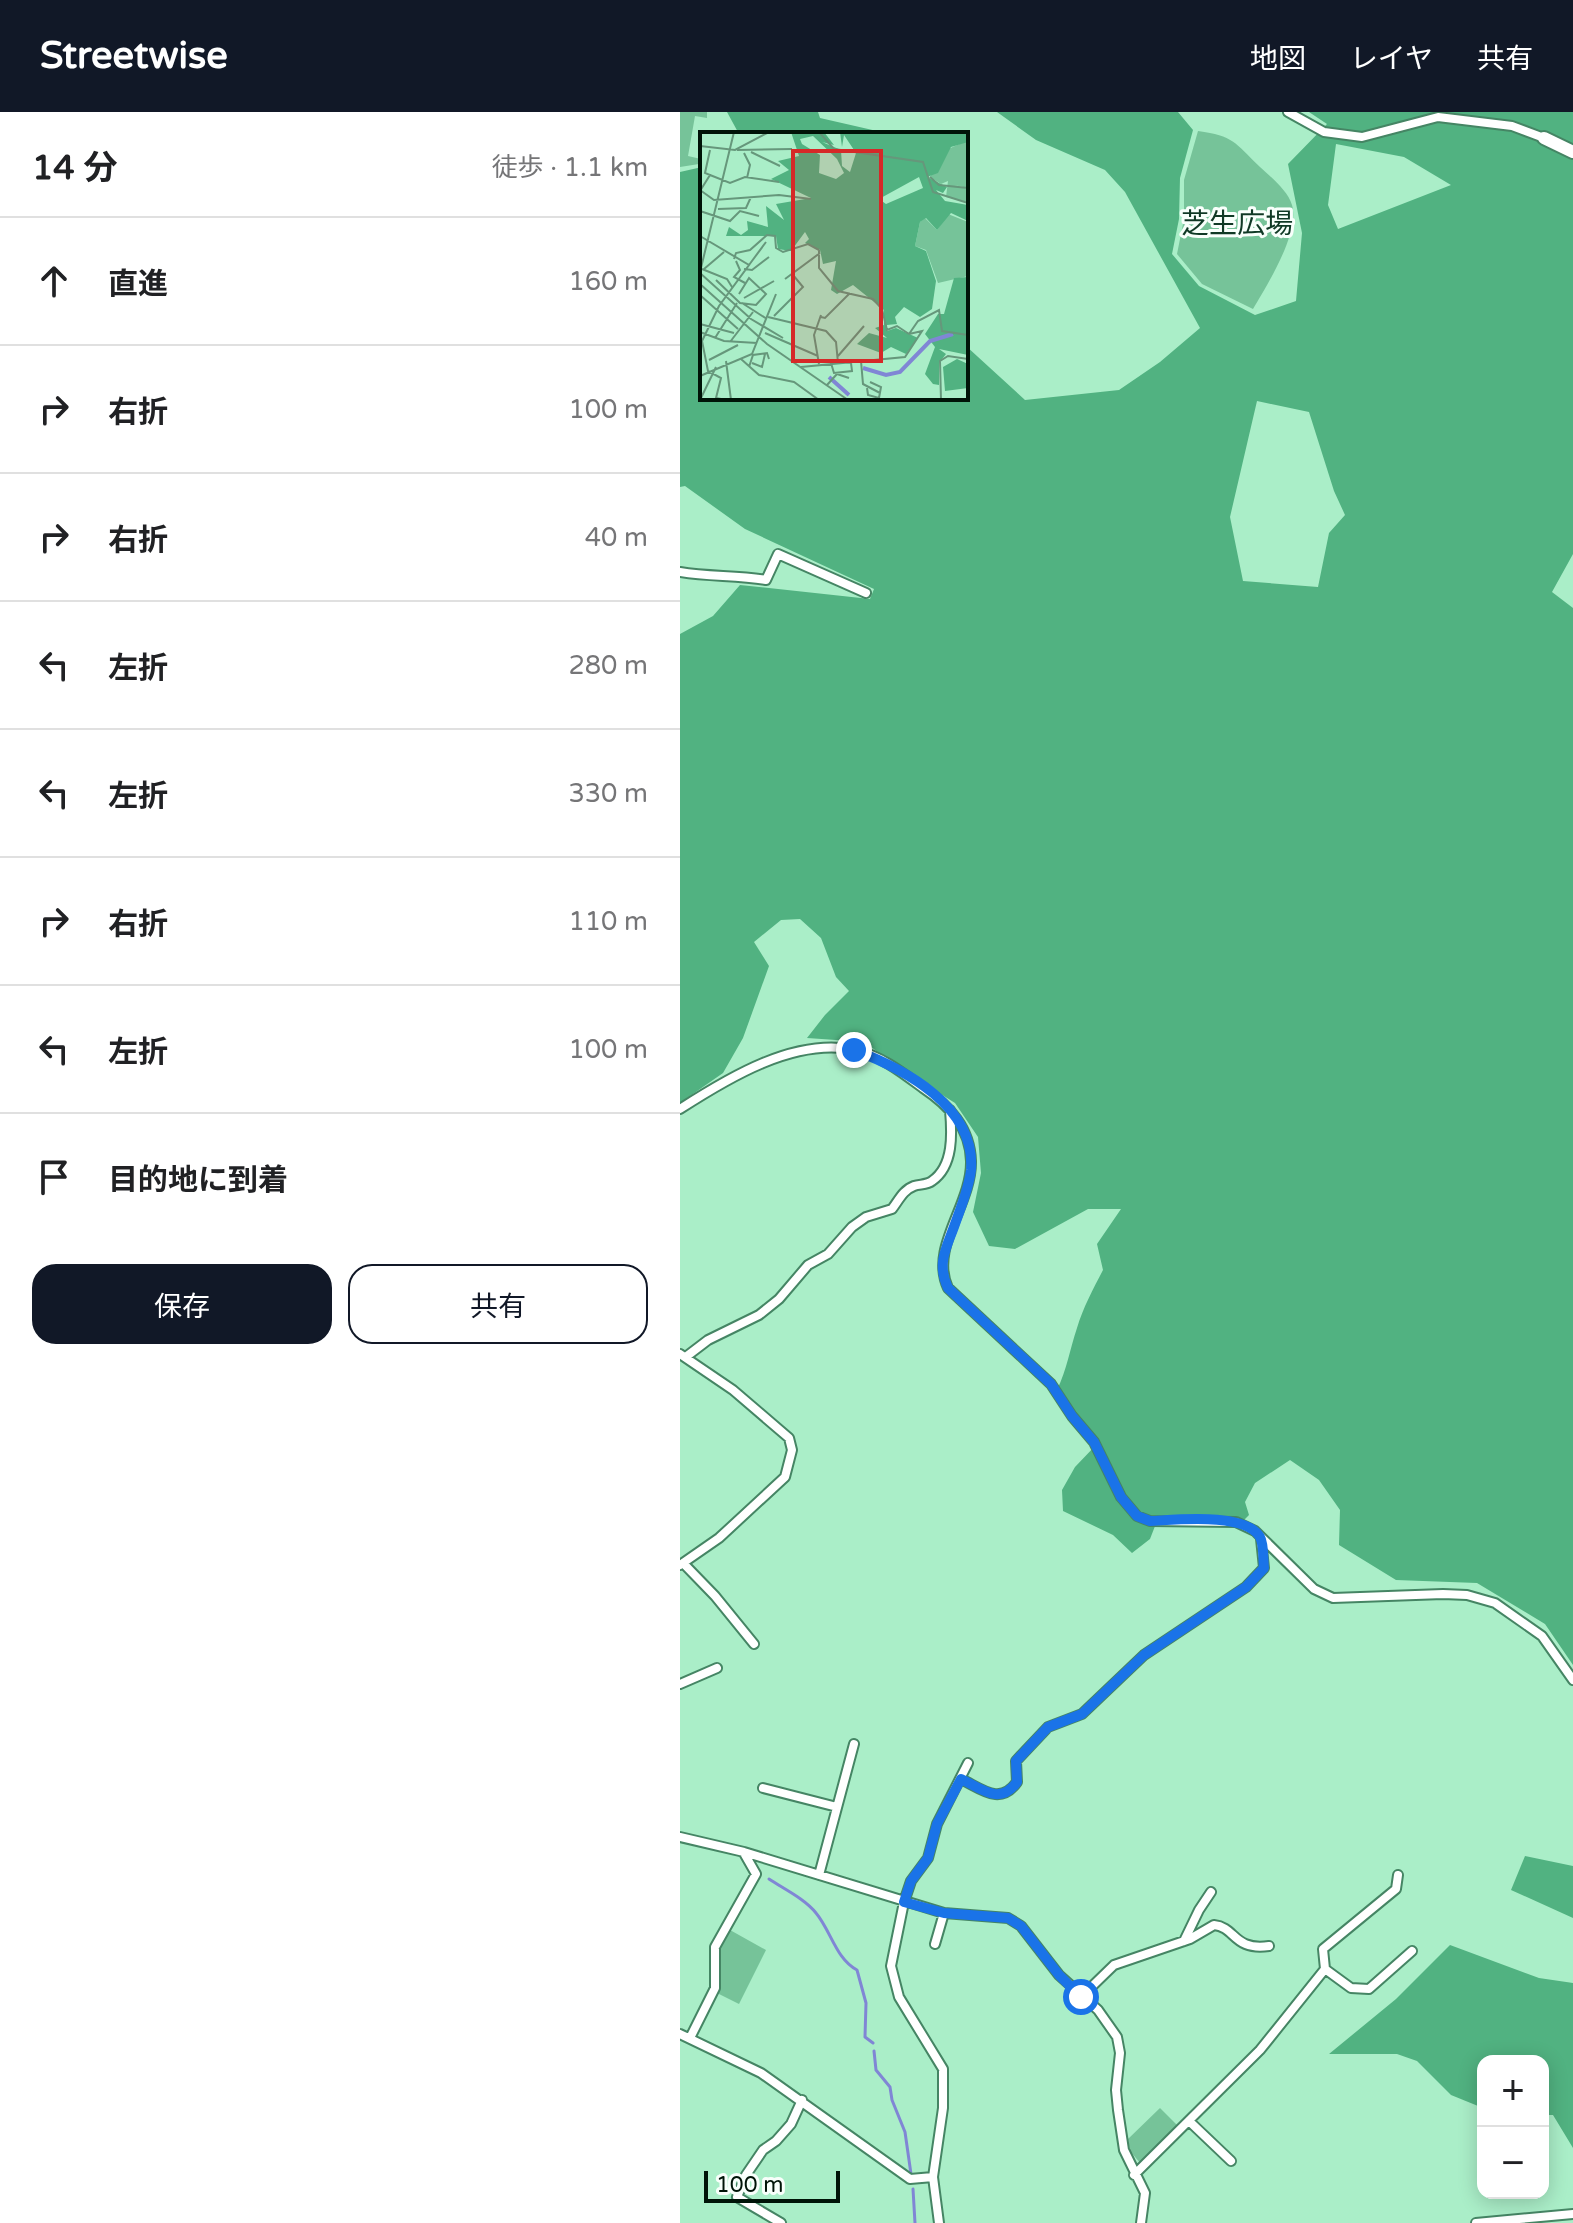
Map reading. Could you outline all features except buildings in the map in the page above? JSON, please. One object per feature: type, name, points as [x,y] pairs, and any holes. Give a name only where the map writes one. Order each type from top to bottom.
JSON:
[{"type":"street","points":[[1288,112],[1324,132],[1362,137],[1438,117],[1512,126],[1573,152]]},
{"type":"street","points":[[680,572],[766,580],[778,554],[866,593]]},
{"type":"street","points":[[680,1109],[746,1068],[811,1050],[854,1050],[879,1059],[950,1110],[963,1127],[969,1145],[971,1173],[943,1253],[942,1276],[948,1288],[1051,1384],[1094,1442],[1121,1497],[1137,1516],[1150,1521],[1236,1522],[1255,1531],[1314,1589],[1333,1598],[1443,1594],[1467,1595],[1495,1603],[1542,1636],[1573,1680]]},
{"type":"street","points":[[754,1644],[715,1596],[681,1564],[719,1538],[785,1477],[792,1450],[789,1438],[733,1390],[683,1355],[759,1315],[779,1299],[808,1265],[828,1254],[852,1227],[866,1217],[892,1209],[904,1191],[930,1183],[947,1160],[952,1134],[950,1110]]},
{"type":"street","points":[[961,1779],[996,1796],[1010,1792],[1017,1782],[1016,1761],[1048,1727],[1082,1714],[1144,1655],[1246,1587],[1264,1568],[1261,1538]]},
{"type":"street","points":[[680,1684],[717,1668]]},
{"type":"street","points":[[819,1875],[854,1744]]},
{"type":"street","points":[[939,2223],[933,2177],[943,2108],[943,2069],[899,1997],[891,1966],[911,1881],[928,1858],[937,1824],[968,1763]]},
{"type":"street","points":[[763,1788],[837,1807]]},
{"type":"street","points":[[680,1837],[744,1852],[944,1913],[1008,1918],[1021,1926],[1059,1975],[1098,2010],[1117,2037],[1120,2053],[1116,2090],[1118,2110],[1124,2150],[1145,2193],[1141,2223]]},
{"type":"street","points":[[690,2038],[715,1988],[715,1947],[756,1874],[744,1852]]},
{"type":"street","points":[[1134,2175],[1260,2050],[1325,1969],[1323,1949],[1396,1889],[1398,1875]]},
{"type":"street","points":[[1183,1942],[1211,1892]]},
{"type":"street","points":[[935,1944],[944,1913]]},
{"type":"street","points":[[1081,1997],[1114,1965],[1183,1942],[1219,1925],[1244,1945],[1269,1946]]},
{"type":"street","points":[[1325,1969],[1351,1988],[1369,1989],[1412,1951]]},
{"type":"street","points":[[680,2034],[761,2073],[910,2179],[933,2177]]},
{"type":"street","points":[[781,2223],[737,2197],[746,2175],[763,2150],[791,2124],[802,2100]]},
{"type":"street","points":[[1189,2121],[1231,2161]]},
{"type":"street","points":[[1476,2223],[1566,2218]]},
{"type":"green space","points":[[680,112],[707,112],[707,118],[695,116],[688,156],[700,159],[699,164],[680,167]]},
{"type":"green space","points":[[727,112],[818,112],[820,118],[881,132],[738,132]]},
{"type":"green space","points":[[997,112],[1178,112],[1193,130],[1180,178],[1179,219],[1172,254],[1199,286],[1255,315],[1296,301],[1302,233],[1288,164],[1327,124],[1309,112],[1573,112],[1573,554],[1552,592],[1573,608],[1573,1665],[1545,1624],[1477,1583],[1396,1580],[1339,1545],[1340,1510],[1319,1480],[1290,1460],[1255,1483],[1245,1502],[1249,1515],[1240,1524],[1157,1521],[1150,1539],[1132,1553],[1113,1535],[1063,1511],[1062,1490],[1075,1467],[1096,1445],[1057,1390],[1082,1313],[1103,1270],[1097,1244],[1121,1209],[1088,1209],[1015,1249],[989,1246],[973,1212],[981,1173],[978,1137],[955,1103],[890,1062],[865,1042],[807,1038],[849,991],[836,977],[821,938],[800,919],[781,920],[754,942],[769,966],[743,1038],[723,1073],[680,1103],[680,634],[713,616],[740,585],[870,599],[874,589],[745,529],[685,486],[680,487],[680,172],[700,167],[700,400],[968,400],[968,348],[1025,400],[1119,390],[1160,362],[1200,328],[1125,192],[1105,170],[1036,140]],"holes":[[[1336,144],[1404,157],[1451,185],[1338,229],[1328,205]],[[1257,401],[1309,412],[1334,491],[1345,515],[1329,533],[1318,587],[1243,581],[1230,517]]]},
{"type":"green space","name":"芝生広場","points":[[1198,131],[1227,138],[1238,146],[1279,184],[1292,205],[1293,217],[1287,244],[1253,309],[1202,284],[1177,254],[1184,219],[1184,180]]},
{"type":"green space","points":[[1525,1856],[1573,1866],[1573,1918],[1511,1890]]},
{"type":"green space","points":[[730,1930],[766,1950],[739,2004],[717,1993],[720,1948]]},
{"type":"green space","points":[[1450,1945],[1539,1978],[1573,1983],[1573,2148],[1553,2115],[1549,2115],[1549,2055],[1477,2055],[1477,2106],[1451,2095],[1417,2061],[1397,2054],[1329,2054],[1396,1999]]},
{"type":"green space","points":[[1160,2108],[1178,2126],[1141,2164],[1130,2151],[1128,2139]]},
{"type":"waterway","points":[[769,1879],[811,1908],[844,1959],[857,1970],[866,2003],[865,2037],[873,2043]]},
{"type":"waterway","points":[[874,2051],[876,2070],[890,2087],[905,2132],[911,2174]]},
{"type":"waterway","points":[[913,2189],[915,2223]]},
{"type":"route","points":[[854,1050],[879,1059],[906,1075],[936,1097],[963,1127],[969,1145],[971,1173],[943,1253],[942,1276],[948,1288],[1051,1384],[1094,1442],[1121,1497],[1137,1516],[1150,1521],[1236,1522],[1255,1531],[1261,1538],[1264,1568],[1246,1587],[1144,1655],[1082,1714],[1048,1727],[1016,1761],[1017,1782],[1010,1792],[996,1796],[961,1779],[937,1824],[928,1858],[911,1881],[904,1902],[944,1913],[1008,1918],[1021,1926],[1059,1975],[1081,1997]]}]
